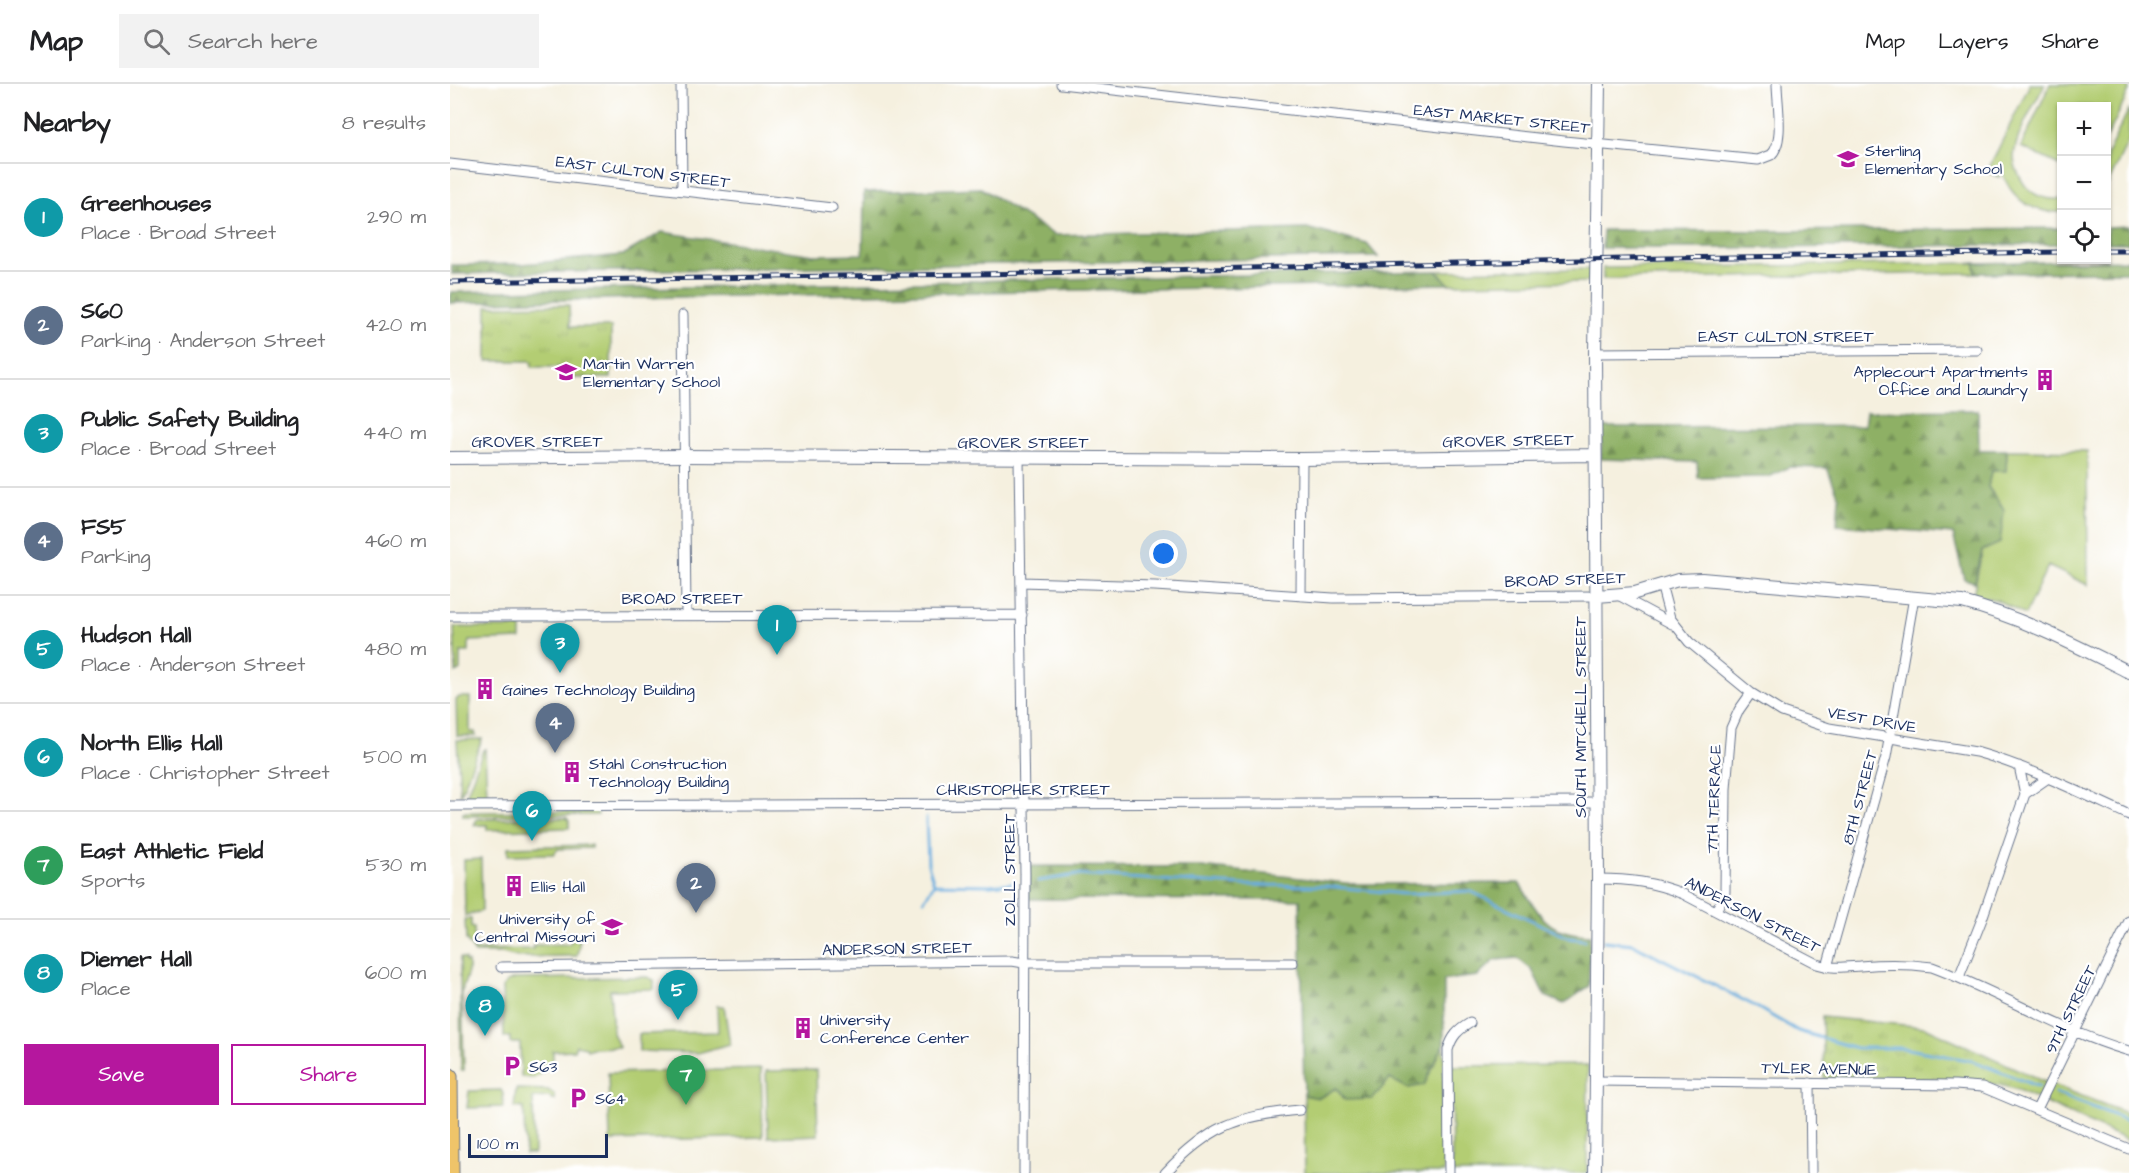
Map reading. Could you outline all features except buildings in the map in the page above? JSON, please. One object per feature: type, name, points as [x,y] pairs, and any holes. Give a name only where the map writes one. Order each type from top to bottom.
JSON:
[{"type":"main road","points":[[450,1076],[451,1173]]},
{"type":"street","points":[[681,84],[682,190]]},
{"type":"street","name":"EAST MARKET STREET","points":[[1061,84],[1758,160],[1767,158],[1775,152],[1780,132],[1777,84]]},
{"type":"street","name":"SOUTH MITCHELL STREET","points":[[1595,1173],[1598,879],[1595,353],[1599,84]]},
{"type":"street","name":"EAST CULTON STREET","points":[[450,164],[832,208]]},
{"type":"street","points":[[683,315],[686,614]]},
{"type":"street","name":"EAST CULTON STREET","points":[[1595,353],[1977,350]]},
{"type":"street","name":"GROVER STREET","points":[[450,458],[684,456],[1302,459],[1595,455]]},
{"type":"street","name":"ZOLL STREET","points":[[1019,459],[1024,804],[1024,1173]]},
{"type":"street","points":[[1301,596],[1302,459]]},
{"type":"street","name":"BROAD STREET","points":[[1021,582],[1155,586],[1301,596],[1411,598],[1618,595],[1635,593],[1678,580],[1702,579],[1962,602],[1995,611],[2066,641],[2129,672]]},
{"type":"street","name":"VEST DRIVE","points":[[1661,584],[1670,618],[1689,642],[1751,693],[1782,712],[1829,728],[1976,752],[2019,766],[2129,814]]},
{"type":"street","points":[[1618,595],[1675,625]]},
{"type":"street","name":"8TH STREET","points":[[1827,967],[1875,802],[1890,737],[1914,597]]},
{"type":"street","name":"BROAD STREET","points":[[450,616],[1022,615]]},
{"type":"street","name":"7TH TERRACE","points":[[1716,910],[1725,892],[1725,789],[1731,728],[1739,710],[1751,693]]},
{"type":"street","points":[[1959,977],[1982,919],[2025,794],[2019,766]]},
{"type":"street","points":[[2025,794],[2048,778]]},
{"type":"street","name":"CHRISTOPHER STREET","points":[[450,806],[1596,802]]},
{"type":"street","name":"ANDERSON STREET","points":[[1598,879],[1629,879],[1659,885],[1683,894],[1769,940],[1827,967],[1841,969],[1858,966],[1919,965],[1932,967],[2012,1000],[2095,1041],[2129,1051]]},
{"type":"street","name":"9TH STREET","points":[[2037,1109],[2129,921]]},
{"type":"street","name":"ANDERSON STREET","points":[[501,967],[1012,961],[1024,963],[1293,963]]},
{"type":"street","points":[[1449,1173],[1448,1050],[1458,1030],[1470,1023]]},
{"type":"street","name":"TYLER AVENUE","points":[[1596,1081],[1955,1085],[1982,1088],[2129,1149]]},
{"type":"street","points":[[1810,1083],[1810,1173]]},
{"type":"street","points":[[1165,1173],[1207,1136],[1236,1120],[1300,1110]]},
{"type":"green space","points":[[2030,84],[2045,84],[2017,140],[2014,158],[2024,184],[2036,194],[2057,199],[2057,212],[2041,210],[2024,203],[2011,190],[2002,172],[1999,177],[1987,172]]},
{"type":"green space","points":[[2050,84],[2129,84],[2129,91],[2111,129],[2111,102],[2057,102],[2057,164],[2021,147]]},
{"type":"green space","points":[[2129,109],[2129,140],[2111,178],[2111,146]]},
{"type":"green space","points":[[981,188],[1054,235],[1310,229],[1367,244],[1378,257],[452,274],[452,265],[522,264],[623,255],[662,232],[814,255],[863,254],[864,192]]},
{"type":"green space","points":[[2129,226],[2129,243],[2111,243],[2111,227]]},
{"type":"green space","points":[[2057,228],[2057,244],[1602,248],[1603,230]]},
{"type":"green space","points":[[2111,260],[2129,260],[2129,272],[1975,273],[1975,263],[2057,261],[2057,264],[2111,264]]},
{"type":"green space","points":[[1975,263],[1975,273],[1603,279],[1603,268]]},
{"type":"green space","points":[[1590,269],[1589,282],[1449,284],[1437,271]]},
{"type":"green space","points":[[1437,271],[1449,284],[451,303],[451,292]]},
{"type":"green space","points":[[569,305],[570,327],[611,327],[611,378],[560,378],[560,367],[532,367],[531,361],[487,361],[487,306]]},
{"type":"green space","points":[[1978,410],[1979,450],[2007,450],[2006,471],[1991,471],[1988,487],[2004,510],[2000,543],[1982,551],[1975,582],[1964,579],[1953,534],[1837,525],[1839,497],[1827,468],[1789,467],[1769,477],[1698,478],[1697,462],[1601,459],[1602,427],[1864,426],[1866,411]]},
{"type":"green space","points":[[2007,450],[2087,451],[2088,585],[2048,566],[2025,615],[1997,600],[1973,595],[1982,551],[2004,510],[1988,487],[1991,471],[2006,470]]},
{"type":"green space","points":[[454,627],[521,628],[521,639],[469,641],[469,652],[460,652],[460,670],[456,673]]},
{"type":"green space","points":[[459,697],[470,697],[470,732],[475,732],[476,736],[457,736],[456,700]]},
{"type":"green space","points":[[482,739],[461,794],[460,794],[457,740]]},
{"type":"green space","points":[[485,749],[487,796],[466,796],[483,750]]},
{"type":"green space","points":[[597,811],[598,815],[463,816],[466,812]]},
{"type":"green space","points":[[567,818],[569,828],[487,830],[487,825],[474,825],[477,819]]},
{"type":"green space","points":[[591,845],[591,848],[558,849],[554,854],[508,855],[508,847]]},
{"type":"green space","points":[[481,859],[482,911],[465,916],[464,860]]},
{"type":"green space","points":[[1028,866],[1202,867],[1354,884],[1519,883],[1540,914],[1554,927],[1575,934],[1590,935],[1589,986],[1564,1004],[1545,996],[1532,970],[1517,958],[1495,960],[1478,976],[1444,980],[1444,1044],[1424,1085],[1408,1088],[1390,1079],[1372,1099],[1345,1100],[1336,1088],[1319,1098],[1304,1095],[1300,900],[1028,899]]},
{"type":"green space","points":[[465,919],[471,919],[471,927],[474,928],[475,950],[533,949],[534,945],[570,944],[571,940],[576,939],[576,933],[579,933],[579,948],[576,956],[517,957],[502,953],[475,953],[466,940]]},
{"type":"green space","points":[[460,958],[468,962],[468,972],[462,991],[464,1070],[461,1070]]},
{"type":"green space","points":[[647,977],[654,980],[654,989],[610,990],[613,1033],[619,1047],[587,1050],[586,1047],[576,1045],[574,1050],[553,1051],[553,1064],[534,1078],[521,1077],[520,1043],[510,1043],[510,1037],[504,1037],[502,988],[507,982],[514,979]]},
{"type":"green space","points":[[717,1006],[724,1006],[730,1044],[698,1053],[639,1051],[639,1034],[718,1032]]},
{"type":"green space","points":[[1822,1017],[1925,1027],[2043,1081],[2129,1114],[2129,1141],[2018,1090],[2000,1085],[1961,1079],[1824,1078]]},
{"type":"green space","points":[[1444,1044],[1444,1173],[1305,1173],[1304,1095],[1319,1098],[1336,1088],[1390,1079],[1408,1088],[1424,1085]]},
{"type":"green space","points":[[1588,1065],[1587,1173],[1452,1173],[1451,1066]]},
{"type":"green space","points":[[761,1069],[763,1137],[610,1141],[608,1073]]},
{"type":"green space","points":[[816,1070],[818,1135],[768,1137],[766,1071]]},
{"type":"green space","points":[[516,1089],[548,1090],[555,1095],[555,1100],[551,1100],[550,1097],[533,1098],[534,1154],[525,1154],[524,1108],[514,1107]]},
{"type":"green space","points":[[501,1090],[503,1107],[467,1108],[469,1091]]},
{"type":"waterway","points":[[926,818],[928,864],[934,884],[1014,883]]},
{"type":"waterway","points":[[1038,881],[1077,875],[1243,885],[1326,886],[1404,894],[1470,891],[1569,938],[1585,940]]},
{"type":"waterway","points":[[924,900],[934,884]]},
{"type":"waterway","points":[[1604,941],[1633,944],[1753,1005],[1798,1031],[1856,1048],[1903,1048],[1973,1061],[2039,1087]]},
{"type":"waterway","points":[[2055,1093],[2129,1121]]},
{"type":"railway","points":[[2111,251],[2129,251]]},
{"type":"railway","points":[[450,282],[1034,273],[1666,258],[2057,252]]},
{"type":"place","name":"Sterling Elementary School","points":[[1848,159]]},
{"type":"place","name":"Martin Warren Elementary School","points":[[566,372]]},
{"type":"place","name":"Applecourt Apartments Office and Laundry","points":[[2045,380]]},
{"type":"place","name":"Greenhouses","points":[[777,655]]},
{"type":"place","name":"Public Safety Building","points":[[560,673]]},
{"type":"place","name":"Gaines Technology Building","points":[[485,689]]},
{"type":"place","name":"FS5","points":[[555,753]]},
{"type":"place","name":"Stahl Construction Technology Building","points":[[572,772]]},
{"type":"place","name":"North Ellis Hall","points":[[532,841]]},
{"type":"place","name":"Ellis Hall","points":[[514,886]]},
{"type":"place","name":"S60","points":[[696,913]]},
{"type":"place","name":"University of Central Missouri","points":[[612,927]]},
{"type":"place","name":"Hudson Hall","points":[[678,1020]]},
{"type":"place","name":"University Conference Center","points":[[803,1028]]},
{"type":"place","name":"Diemer Hall","points":[[485,1036]]},
{"type":"place","name":"S63","points":[[512,1066]]},
{"type":"place","name":"S64","points":[[578,1098]]},
{"type":"place","name":"East Athletic Field","points":[[686,1105]]}]
